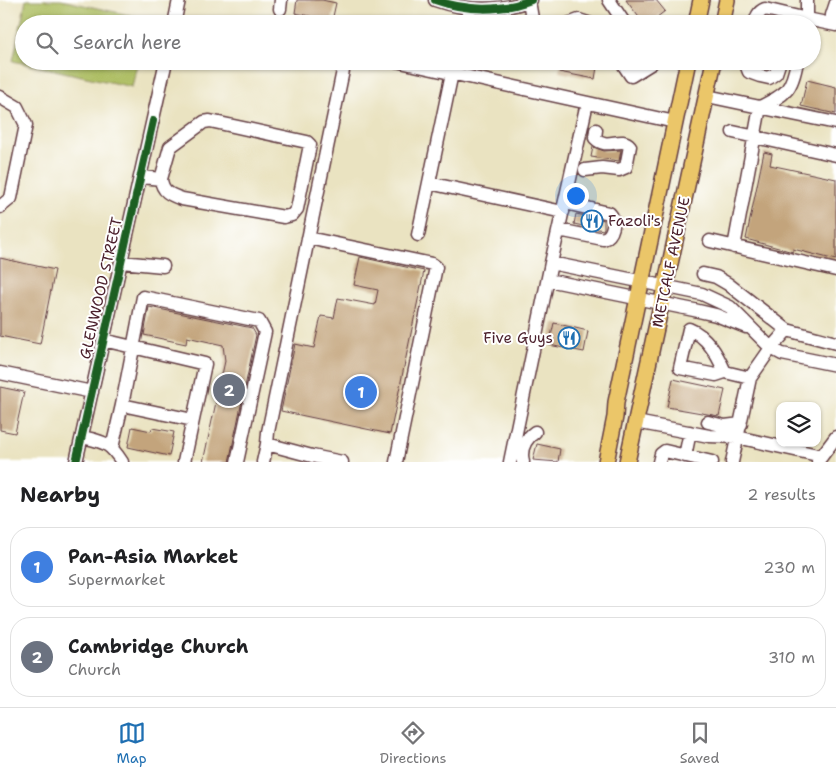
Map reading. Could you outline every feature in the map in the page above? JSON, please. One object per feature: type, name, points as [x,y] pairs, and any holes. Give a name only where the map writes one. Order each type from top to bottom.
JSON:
[{"type":"main road","points":[[698,15],[701,0]]},
{"type":"main road","points":[[724,15],[727,0]]},
{"type":"main road","name":"METCALF AVENUE","points":[[606,462],[640,281],[686,70]]},
{"type":"main road","name":"METCALF AVENUE","points":[[627,462],[712,70]]},
{"type":"street","points":[[176,15],[180,0]]},
{"type":"street","points":[[435,0],[466,6],[512,6],[530,0],[532,15]]},
{"type":"street","points":[[609,0],[620,15]]},
{"type":"street","points":[[806,15],[807,0]]},
{"type":"street","points":[[821,23],[834,24],[832,15],[836,3]]},
{"type":"street","points":[[758,15],[760,11],[766,9],[778,15]]},
{"type":"street","name":"GLENWOOD STREET","points":[[76,462],[120,262],[142,177],[164,70]]},
{"type":"street","points":[[263,462],[343,70]]},
{"type":"street","points":[[438,70],[675,122]]},
{"type":"street","points":[[627,70],[631,76],[641,70]]},
{"type":"street","points":[[748,70],[749,72],[769,78]]},
{"type":"street","points":[[769,78],[777,70]]},
{"type":"street","points":[[760,107],[782,96],[791,86],[795,70]]},
{"type":"street","points":[[418,235],[452,73]]},
{"type":"street","points":[[769,78],[776,99]]},
{"type":"street","points":[[707,96],[836,123]]},
{"type":"street","points":[[0,97],[17,107],[26,125],[11,198],[0,207]]},
{"type":"street","points":[[510,462],[551,263],[587,103]]},
{"type":"street","points":[[734,246],[760,107]]},
{"type":"street","points":[[210,121],[307,142],[310,145],[297,209],[292,215],[284,217],[182,199],[167,193],[162,185],[162,179],[170,147],[204,122],[210,121]]},
{"type":"street","points":[[584,170],[602,168],[619,170],[626,167],[630,146],[628,143],[621,141],[610,144],[598,142],[595,138],[596,130]]},
{"type":"street","points":[[732,132],[836,155]]},
{"type":"street","points":[[142,177],[162,179]]},
{"type":"street","points":[[429,183],[612,215],[613,220],[610,234],[607,238],[603,239],[559,230]]},
{"type":"street","points":[[308,238],[432,264],[436,267],[396,462]]},
{"type":"street","points":[[710,241],[836,270]]},
{"type":"street","points":[[120,262],[163,266]]},
{"type":"street","points":[[551,263],[702,294],[730,307],[771,348],[782,354],[836,365]]},
{"type":"street","points":[[703,274],[716,277],[728,284],[787,330],[836,343]]},
{"type":"street","points":[[548,280],[716,315],[751,328]]},
{"type":"street","points":[[112,448],[143,297],[259,321],[265,332],[237,462]]},
{"type":"street","points":[[732,462],[750,378],[771,348],[787,330]]},
{"type":"street","points":[[103,340],[205,364],[184,462]]},
{"type":"street","points":[[725,372],[750,378]]},
{"type":"street","points":[[0,374],[92,392]]},
{"type":"street","points":[[122,405],[193,420]]},
{"type":"street","points":[[636,422],[709,436],[737,437],[819,459],[836,437]]},
{"type":"street","points":[[708,422],[725,426],[741,424]]},
{"type":"street","points":[[523,462],[522,456],[526,441],[535,432]]},
{"type":"street","points":[[685,456],[690,432]]},
{"type":"street","points":[[82,437],[99,441],[112,448],[122,462]]},
{"type":"street","points":[[267,444],[290,456],[342,462]]},
{"type":"street","points":[[660,462],[661,454],[665,451],[712,462]]},
{"type":"green space","points":[[26,0],[61,0],[129,15],[23,15]]},
{"type":"green space","points":[[54,70],[136,70],[132,87]]},
{"type":"building","points":[[297,0],[322,0],[336,3],[333,15],[304,15],[295,13]]},
{"type":"building","points":[[626,0],[656,0],[665,11],[660,15],[637,15]]},
{"type":"building","points":[[559,70],[596,70],[595,79],[559,72]]},
{"type":"building","points":[[807,80],[836,87],[836,114],[801,106]]},
{"type":"building","points":[[593,147],[604,151],[621,150],[619,161],[591,157]]},
{"type":"building","points":[[764,152],[772,154],[770,165],[836,179],[836,260],[793,249],[793,252],[746,239]]},
{"type":"building","name":"Fazoli's","points":[[576,214],[604,220],[603,230],[574,224]]},
{"type":"building","points":[[360,257],[424,271],[390,434],[281,411],[295,344],[314,348],[321,316],[334,318],[338,298],[375,305],[378,290],[354,285]]},
{"type":"building","points":[[0,258],[55,270],[40,344],[0,336]]},
{"type":"building","points":[[149,307],[252,328],[256,335],[229,462],[203,462],[225,361],[223,345],[187,337],[186,344],[144,335]]},
{"type":"building","name":"Five Guys","points":[[554,323],[588,331],[584,352],[549,345]]},
{"type":"building","points":[[673,379],[725,390],[719,416],[667,407]]},
{"type":"building","points":[[0,387],[24,392],[15,433],[0,430]]},
{"type":"building","points":[[132,427],[151,431],[152,428],[174,432],[169,456],[128,447]]},
{"type":"building","points":[[537,444],[560,449],[558,462],[533,460]]},
{"type":"cycle path","points":[[435,0],[447,4],[483,9],[507,7],[531,0]]},
{"type":"cycle path","points":[[76,462],[153,121]]},
{"type":"place","name":"Fazoli's","points":[[592,221]]},
{"type":"place","name":"Five Guys","points":[[569,338]]},
{"type":"place","name":"Cambridge Church","points":[[229,390]]},
{"type":"place","name":"Pan-Asia Market","points":[[361,392]]}]
